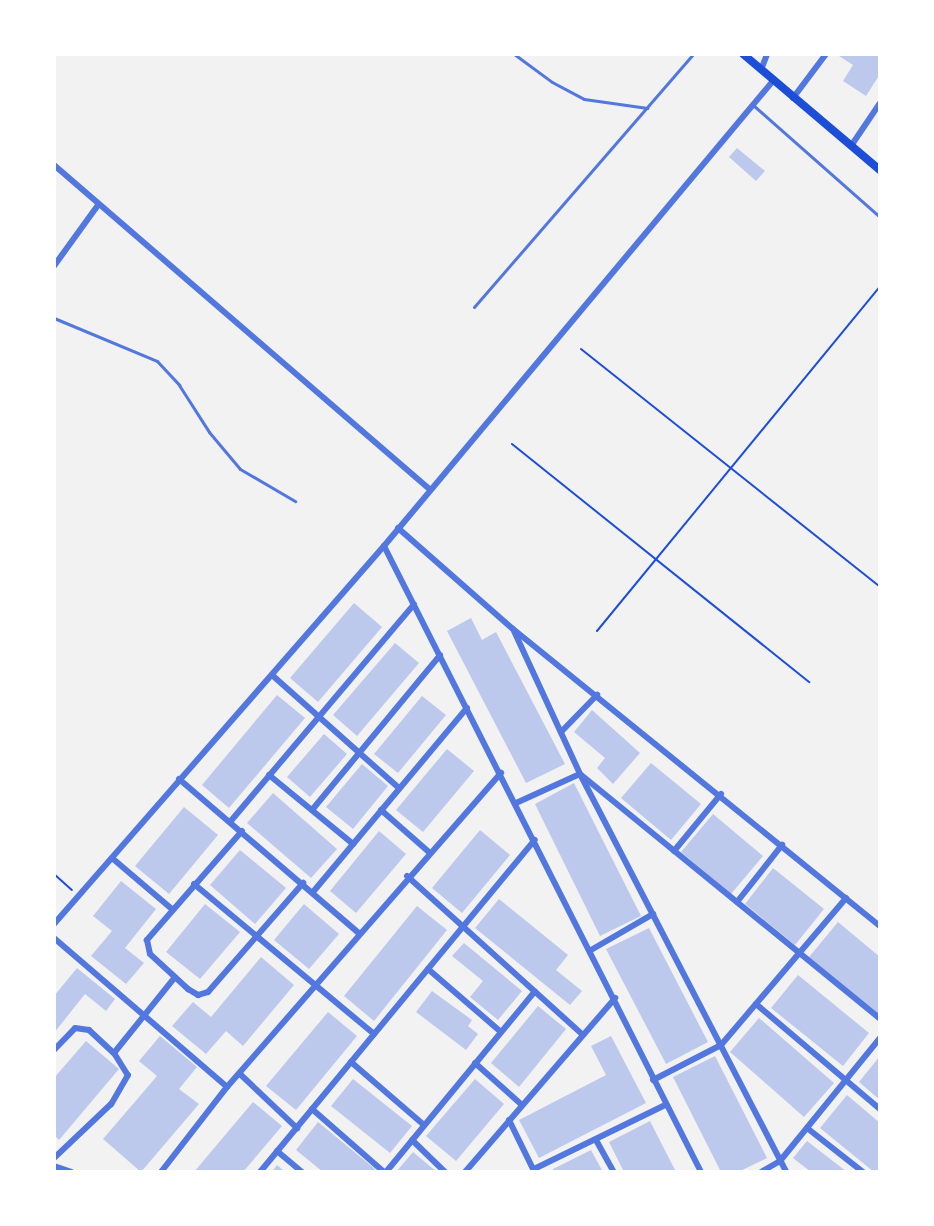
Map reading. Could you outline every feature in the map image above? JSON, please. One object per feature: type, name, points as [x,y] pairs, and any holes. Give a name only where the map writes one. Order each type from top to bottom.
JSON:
[{"type":"main road","points":[[743,54],[880,170]]},
{"type":"street","points":[[761,70],[767,54]]},
{"type":"street","points":[[794,98],[826,54]]},
{"type":"street","points":[[54,924],[384,546],[773,81]]},
{"type":"street","points":[[851,146],[880,103]]},
{"type":"street","points":[[54,165],[430,490]]},
{"type":"street","points":[[54,266],[98,205]]},
{"type":"street","points":[[399,528],[513,629],[721,794],[880,926]]},
{"type":"street","points":[[384,546],[591,950],[665,1105],[701,1172]]},
{"type":"street","points":[[230,822],[414,604]]},
{"type":"street","points":[[513,629],[580,774],[786,1172]]},
{"type":"street","points":[[312,810],[440,655]]},
{"type":"street","points":[[272,675],[399,788]]},
{"type":"street","points":[[561,732],[597,695]]},
{"type":"street","points":[[313,892],[467,708]]},
{"type":"street","points":[[161,1172],[227,1088],[316,988],[407,876],[501,773]]},
{"type":"street","points":[[516,803],[580,774]]},
{"type":"street","points":[[580,774],[880,1019]]},
{"type":"street","points":[[269,775],[352,844]]},
{"type":"street","points":[[179,779],[360,934]]},
{"type":"street","points":[[674,851],[721,794]]},
{"type":"street","points":[[381,810],[429,852]]},
{"type":"street","points":[[242,831],[172,909],[145,945],[194,994],[205,994],[303,883]]},
{"type":"street","points":[[260,1172],[535,840]]},
{"type":"street","points":[[736,902],[782,844]]},
{"type":"street","points":[[112,858],[172,909]]},
{"type":"street","points":[[407,876],[583,1035]]},
{"type":"street","points":[[194,884],[374,1034]]},
{"type":"street","points":[[653,1080],[721,1045],[846,898]]},
{"type":"street","points":[[591,950],[653,914]]},
{"type":"street","points":[[54,938],[145,1014],[227,1088]]},
{"type":"street","points":[[428,969],[501,1032]]},
{"type":"street","points":[[114,1053],[175,977]]},
{"type":"street","points":[[312,1109],[385,1172],[534,991]]},
{"type":"street","points":[[465,1172],[471,1169],[509,1120],[615,998]]},
{"type":"street","points":[[756,1004],[880,1110]]},
{"type":"street","points":[[54,1050],[79,1028],[96,1035],[114,1053],[127,1071],[124,1086],[111,1104],[54,1158]]},
{"type":"street","points":[[761,1172],[780,1161],[880,1038]]},
{"type":"street","points":[[351,1062],[424,1125]]},
{"type":"street","points":[[475,1063],[522,1105]]},
{"type":"street","points":[[240,1074],[297,1128]]},
{"type":"street","points":[[509,1120],[534,1171],[665,1105]]},
{"type":"street","points":[[807,1128],[863,1172]]},
{"type":"street","points":[[412,1140],[446,1172]]},
{"type":"street","points":[[596,1140],[614,1172]]},
{"type":"street","points":[[277,1151],[302,1172]]},
{"type":"street","points":[[54,1166],[71,1172]]},
{"type":"lane","points":[[514,54],[552,82],[584,99],[647,108]]},
{"type":"lane","points":[[474,307],[693,54]]},
{"type":"lane","points":[[753,105],[880,217]]},
{"type":"lane","points":[[54,318],[157,362],[179,385],[209,432],[240,470],[295,501]]},
{"type":"path","points":[[597,631],[880,286]]},
{"type":"path","points":[[581,348],[732,466],[880,587]]},
{"type":"path","points":[[512,444],[809,682]]},
{"type":"path","points":[[54,874],[79,895]]},
{"type":"building","points":[[836,54],[880,54],[880,74],[866,96],[843,81],[853,65]]},
{"type":"building","points":[[737,148],[765,171],[756,181],[729,157]]},
{"type":"building","points":[[354,603],[382,627],[318,702],[290,678]]},
{"type":"building","points":[[471,618],[482,640],[496,632],[565,764],[526,783],[447,631]]},
{"type":"building","points":[[395,643],[419,663],[357,736],[333,715]]},
{"type":"building","points":[[277,695],[305,718],[229,808],[202,785]]},
{"type":"building","points":[[422,696],[446,715],[398,773],[374,754]]},
{"type":"building","points":[[592,710],[640,753],[613,784],[597,768],[605,758],[574,732]]},
{"type":"building","points":[[324,734],[347,754],[310,797],[287,777]]},
{"type":"building","points":[[447,749],[474,771],[423,832],[396,810]]},
{"type":"building","points":[[651,763],[701,804],[671,840],[621,798]]},
{"type":"building","points":[[362,764],[388,786],[353,829],[326,807]]},
{"type":"building","points":[[574,783],[641,916],[600,936],[535,804]]},
{"type":"building","points":[[273,793],[337,849],[311,878],[247,823]]},
{"type":"building","points":[[184,807],[218,835],[169,894],[135,866]]},
{"type":"building","points":[[713,814],[763,856],[731,894],[681,852]]},
{"type":"building","points":[[480,830],[510,855],[462,913],[432,888]]},
{"type":"building","points":[[379,831],[406,854],[356,913],[330,891]]},
{"type":"building","points":[[240,850],[286,888],[255,924],[210,885]]},
{"type":"building","points":[[773,868],[824,909],[795,945],[745,904]]},
{"type":"building","points":[[121,881],[156,909],[125,948],[144,963],[126,984],[91,956],[112,931],[93,916]]},
{"type":"building","points":[[499,899],[568,955],[556,970],[582,991],[570,1005],[475,928]]},
{"type":"building","points":[[205,904],[240,932],[200,979],[166,952]]},
{"type":"building","points":[[304,904],[339,934],[309,969],[274,940]]},
{"type":"building","points":[[417,906],[447,930],[374,1021],[344,996]]},
{"type":"building","points":[[838,922],[880,957],[880,1016],[809,957]]},
{"type":"building","points":[[649,928],[708,1042],[666,1064],[606,949]]},
{"type":"building","points":[[464,943],[522,991],[498,1020],[470,997],[483,981],[452,956]]},
{"type":"building","points":[[261,957],[294,985],[243,1046],[226,1031],[206,1054],[172,1026],[193,1002],[211,1017]]},
{"type":"building","points":[[77,968],[115,999],[106,1011],[85,994],[54,1033],[54,996]]},
{"type":"building","points":[[798,975],[869,1033],[843,1066],[771,1008]]},
{"type":"building","points":[[432,991],[472,1020],[468,1026],[478,1034],[466,1050],[416,1012]]},
{"type":"building","points":[[538,1006],[566,1029],[519,1087],[491,1063]]},
{"type":"building","points":[[328,1012],[357,1036],[296,1110],[266,1086]]},
{"type":"building","points":[[759,1018],[834,1083],[804,1117],[730,1052]]},
{"type":"building","points":[[160,1036],[197,1067],[179,1089],[199,1104],[141,1172],[103,1139],[157,1076],[139,1061]]},
{"type":"building","points":[[611,1036],[646,1103],[539,1158],[519,1120],[606,1075],[591,1046]]},
{"type":"building","points":[[86,1041],[119,1069],[59,1140],[54,1135],[54,1078]]},
{"type":"building","points":[[715,1056],[767,1158],[738,1172],[721,1172],[673,1077]]},
{"type":"building","points":[[880,1056],[880,1100],[859,1082]]},
{"type":"building","points":[[353,1079],[412,1126],[390,1153],[331,1106]]},
{"type":"building","points":[[475,1079],[504,1104],[456,1161],[426,1136]]},
{"type":"building","points":[[847,1095],[880,1123],[880,1172],[874,1172],[820,1128]]},
{"type":"building","points":[[253,1102],[282,1126],[243,1172],[194,1172]]},
{"type":"building","points":[[650,1121],[676,1172],[624,1172],[609,1142]]},
{"type":"building","points":[[318,1122],[375,1169],[373,1172],[323,1172],[296,1150]]},
{"type":"building","points":[[807,1141],[847,1172],[811,1172],[793,1158]]},
{"type":"building","points":[[591,1150],[603,1172],[554,1172],[553,1169]]},
{"type":"building","points":[[413,1152],[437,1172],[396,1172]]},
{"type":"building","points":[[277,1165],[285,1172],[272,1172]]}]
